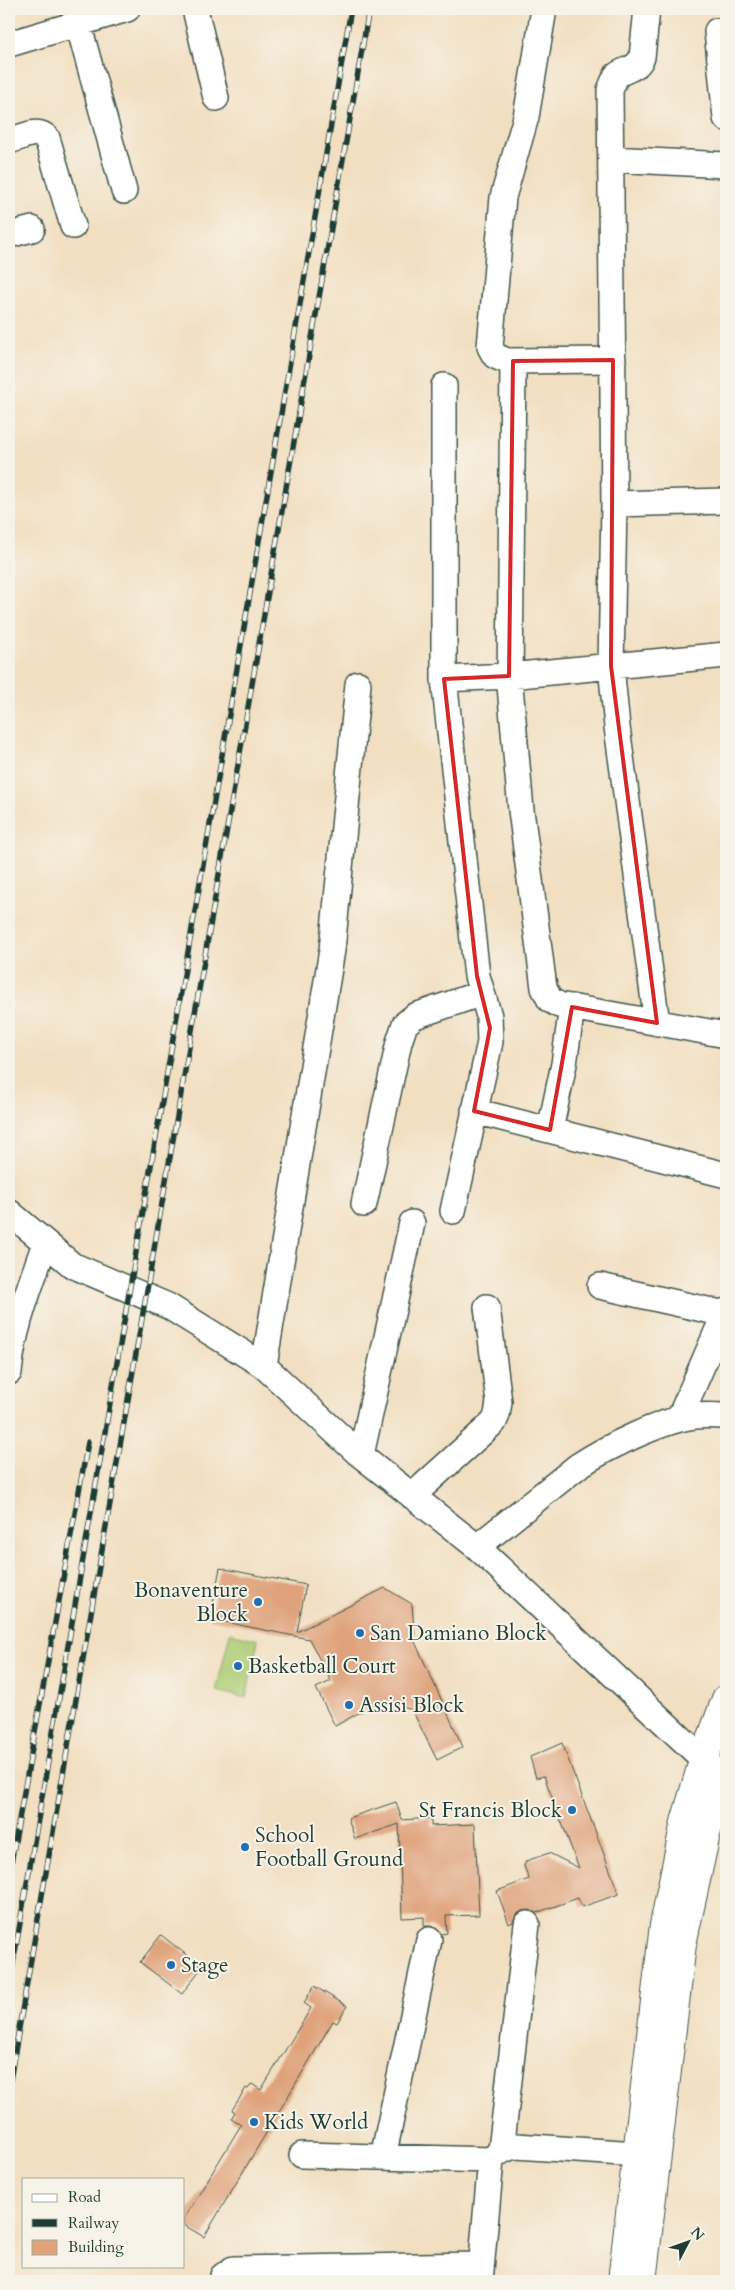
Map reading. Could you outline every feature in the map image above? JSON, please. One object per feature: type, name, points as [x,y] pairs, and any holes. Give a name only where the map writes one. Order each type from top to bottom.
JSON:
[{"type":"main road","points":[[642,2281],[682,1944],[720,1772],[726,1699]]},
{"type":"main road","points":[[622,2281],[664,1925],[685,1822],[720,1772]]},
{"type":"street","points":[[9,44],[127,9]]},
{"type":"street","points":[[195,9],[216,98]]},
{"type":"street","points":[[544,9],[526,117],[503,196],[494,283],[490,347],[495,356],[512,361],[613,360]]},
{"type":"street","points":[[647,9],[640,62],[634,68],[620,73],[611,84],[614,504],[612,666],[619,737],[657,1023]]},
{"type":"street","points":[[78,23],[124,192]]},
{"type":"street","points":[[717,31],[726,118]]},
{"type":"street","points":[[9,141],[35,133],[44,135],[47,138],[73,226]]},
{"type":"street","points":[[612,159],[726,164]]},
{"type":"street","points":[[512,361],[509,676],[518,783],[546,996],[554,1004],[726,1034]]},
{"type":"street","points":[[444,386],[444,679],[477,976],[489,1016],[490,1042],[453,1211]]},
{"type":"street","points":[[614,504],[726,501]]},
{"type":"street","points":[[444,679],[509,676],[726,655]]},
{"type":"street","points":[[264,1366],[332,950],[358,684]]},
{"type":"street","points":[[364,1204],[399,1042],[405,1024],[421,1013],[482,993]]},
{"type":"street","points":[[550,1130],[564,1064],[572,1007]]},
{"type":"street","points":[[474,1111],[726,1175]]},
{"type":"street","points":[[9,1212],[72,1265],[168,1306],[264,1366],[361,1455],[477,1547],[720,1772]]},
{"type":"street","points":[[361,1455],[412,1223]]},
{"type":"street","points":[[9,1372],[17,1307],[46,1243]]},
{"type":"street","points":[[600,1286],[726,1312],[679,1419]]},
{"type":"street","points":[[412,1496],[487,1428],[497,1415],[499,1402],[487,1307]]},
{"type":"street","points":[[477,1547],[586,1460],[679,1419],[696,1416],[726,1416]]},
{"type":"street","points":[[223,2281],[224,2276],[233,2270],[480,2273],[527,1924]]},
{"type":"street","points":[[383,2156],[429,1940]]},
{"type":"street","points":[[302,2154],[383,2156],[496,2155],[516,2146],[638,2154]]},
{"type":"highlighted area","points":[[613,360],[611,666],[657,1023],[572,1007],[550,1130],[474,1111],[490,1028],[477,976],[444,679],[509,676],[513,361]]},
{"type":"green space","name":"Basketball Court","points":[[230,1633],[258,1640],[246,1698],[216,1691]]},
{"type":"building","points":[[220,1568],[306,1585],[297,1632],[385,1588],[412,1604],[415,1642],[463,1747],[437,1760],[412,1710],[382,1700],[335,1726],[316,1688],[331,1681],[309,1639],[210,1619]]},
{"type":"building","name":"St Francis Block","points":[[562,1743],[619,1894],[582,1907],[578,1898],[536,1913],[529,1910],[522,1911],[509,1924],[497,1891],[529,1879],[524,1866],[526,1861],[549,1853],[579,1868],[544,1776],[536,1778],[530,1757]]},
{"type":"building","points":[[396,1802],[402,1820],[431,1818],[431,1826],[475,1824],[479,1915],[446,1916],[447,1933],[441,1934],[432,1926],[424,1926],[424,1917],[402,1918],[399,1824],[355,1839],[348,1818]]},
{"type":"building","name":"Stage","points":[[161,1935],[202,1967],[182,1994],[140,1962]]},
{"type":"building","name":"Kids World","points":[[314,1986],[347,2006],[337,2023],[333,2021],[204,2237],[185,2226],[185,2217],[241,2125],[231,2119],[235,2112],[232,2110],[246,2088],[248,2089],[252,2084],[261,2090],[311,2008],[304,2003]]},
{"type":"railway","points":[[9,1987],[351,9]]},
{"type":"railway","points":[[9,2086],[369,9]]},
{"type":"railway","points":[[9,1874],[88,1442]]},
{"type":"place","name":"Bonaventure Block","points":[[258,1602]]},
{"type":"place","name":"San Damiano Block","points":[[360,1633]]},
{"type":"place","name":"Basketball Court","points":[[238,1666]]},
{"type":"place","name":"Assisi Block","points":[[349,1705]]},
{"type":"place","name":"St Francis Block","points":[[572,1810]]},
{"type":"place","name":"School Football Ground","points":[[245,1847]]},
{"type":"place","name":"Stage","points":[[171,1965]]},
{"type":"place","name":"Kids World","points":[[254,2122]]}]
